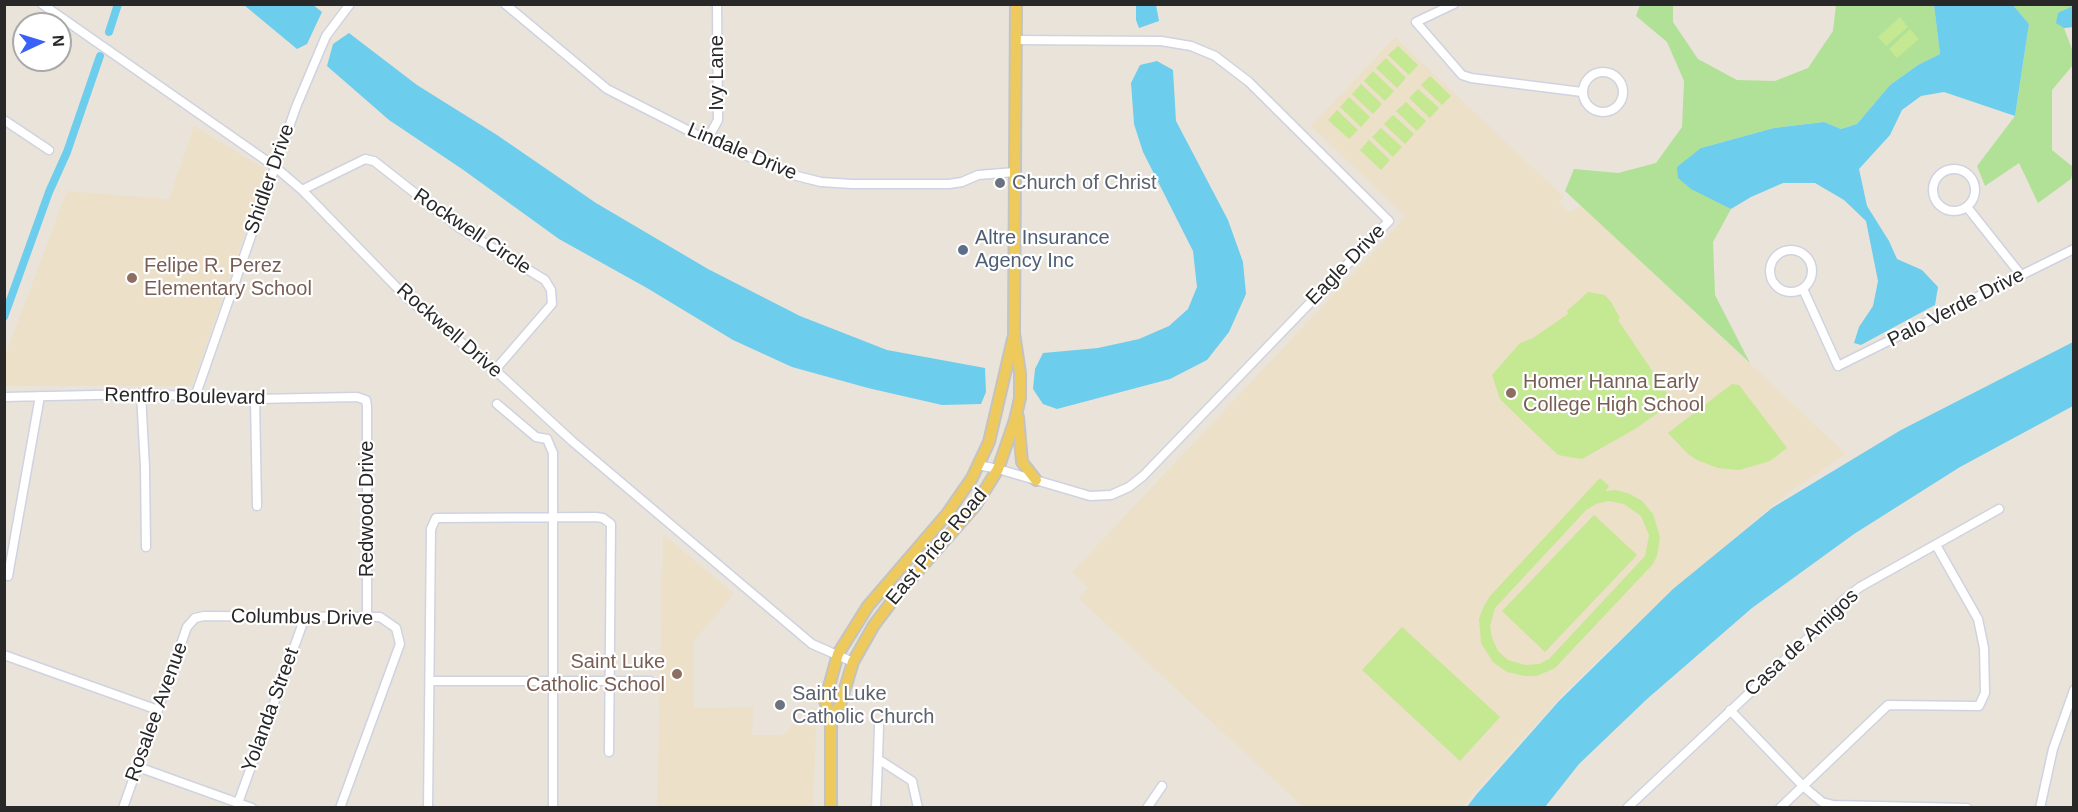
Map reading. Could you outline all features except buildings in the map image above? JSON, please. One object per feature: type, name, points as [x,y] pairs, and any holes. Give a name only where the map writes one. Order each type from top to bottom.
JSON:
[{"type":"main road","name":"East Price Road","points":[[831,718],[840,705],[853,662],[885,610],[975,506],[998,469],[1018,409],[1020,373],[1014,333],[1016,4]]},
{"type":"main road","name":"East Price Road","points":[[831,807],[831,718],[825,701],[838,654],[868,606],[947,514],[972,478],[989,442],[1014,333]]},
{"type":"main road","points":[[1018,409],[1022,462],[1036,480]]},
{"type":"street","name":"Rockwell Drive","points":[[42,4],[274,166],[302,190],[407,298],[495,370],[558,428],[812,644],[853,662]]},
{"type":"street","name":"Shidler Drive","points":[[195,397],[274,166],[320,50],[337,20],[351,4]]},
{"type":"street","name":"Lindale Drive","points":[[506,4],[607,89],[707,140],[797,176],[820,182],[852,184],[949,184],[962,182],[978,175],[1015,172]]},
{"type":"street","name":"Ivy Lane","points":[[707,140],[718,120],[717,4]]},
{"type":"street","points":[[1454,4],[1416,22],[1462,75],[1582,92]]},
{"type":"street","name":"Eagle Drive","points":[[978,465],[1090,496],[1111,495],[1129,487],[1143,476],[1389,221],[1249,82],[1215,56],[1191,46],[1161,41],[1015,40]]},
{"type":"street","points":[[1606,72],[1618,79],[1623,92],[1622,99],[1615,109],[1603,113],[1590,109],[1583,99],[1582,92],[1587,79],[1592,75],[1606,72]]},
{"type":"street","points":[[4,120],[49,150]]},
{"type":"street","name":"Rockwell Circle","points":[[302,190],[365,159],[374,161],[458,227],[545,280],[551,290],[552,304],[495,370]]},
{"type":"street","points":[[1954,169],[1961,170],[1971,177],[1976,190],[1975,197],[1967,207],[1953,212],[1940,206],[1936,200],[1934,186],[1941,174],[1954,169]]},
{"type":"street","points":[[1967,207],[2021,275]]},
{"type":"street","name":"Palo Verde Drive","points":[[1803,289],[1838,366],[2073,249]]},
{"type":"street","points":[[1792,250],[1804,254],[1809,259],[1811,278],[1803,289],[1789,292],[1782,290],[1772,280],[1771,266],[1779,254],[1792,250]]},
{"type":"street","points":[[141,394],[146,548]]},
{"type":"street","name":"Rentfro Boulevard","points":[[4,397],[141,394],[255,399],[357,397],[366,400]]},
{"type":"street","points":[[8,576],[40,396]]},
{"type":"street","points":[[255,399],[257,506]]},
{"type":"street","name":"Redwood Drive","points":[[366,400],[368,406],[367,617]]},
{"type":"street","points":[[497,404],[536,437],[547,439]]},
{"type":"street","points":[[553,807],[552,498],[547,488],[547,439],[558,428]]},
{"type":"street","name":"Casa de Amigos","points":[[1628,807],[1824,623],[1842,601],[1860,587],[1999,509]]},
{"type":"street","points":[[428,807],[433,522],[436,518],[596,517],[603,518],[611,524],[609,752]]},
{"type":"street","points":[[1780,807],[1888,705],[1980,706],[1985,693],[1984,648],[1978,619],[1936,545]]},
{"type":"street","name":"Columbus Drive","points":[[195,618],[204,616],[380,617],[396,628],[400,644],[340,807]]},
{"type":"street","name":"Yolanda Street","points":[[238,803],[304,616]]},
{"type":"street","name":"Rosalee Avenue","points":[[123,807],[187,627],[195,618]]},
{"type":"street","points":[[4,655],[158,710]]},
{"type":"street","points":[[430,681],[650,681]]},
{"type":"street","points":[[2040,807],[2053,749],[2073,690]]},
{"type":"street","points":[[1730,710],[1803,786],[1822,802],[1833,805],[1967,807]]},
{"type":"street","points":[[876,807],[879,725]]},
{"type":"street","points":[[878,759],[912,781],[918,807]]},
{"type":"street","points":[[138,767],[252,807]]},
{"type":"street","points":[[1148,807],[1162,786]]},
{"type":"shaded area","name":"Homer Hanna Early College High School","points":[[1395,37],[1564,197],[1558,202],[1569,212],[1582,206],[1846,454],[1794,489],[1658,603],[1565,692],[1463,807],[1303,807],[1079,599],[1088,588],[1072,572],[1388,237],[1405,216],[1311,126]]},
{"type":"shaded area","name":"Felipe R. Perez Elementary School","points":[[194,126],[267,170],[192,386],[5,386],[5,356],[67,191],[169,199]]},
{"type":"shaded area","name":"Saint Luke Catholic School","points":[[663,534],[734,594],[694,641],[694,708],[753,707],[752,735],[783,735],[813,707],[817,709],[813,807],[657,807]]},
{"type":"green space","points":[[1640,5],[1673,5],[1673,22],[1698,59],[1737,80],[1775,81],[1808,68],[1833,31],[1836,5],[1934,5],[1940,54],[1918,65],[1890,85],[1857,124],[1841,129],[1824,122],[1774,128],[1701,148],[1720,202],[1731,209],[1713,242],[1715,295],[1750,363],[1565,191],[1574,169],[1618,173],[1656,163],[1682,127],[1684,81],[1667,42],[1636,16]]},
{"type":"green space","points":[[2013,5],[2073,5],[2073,27],[2064,28],[2073,52],[2073,65],[2052,90],[2052,150],[2073,167],[2073,172],[2071,179],[2038,203],[2019,163],[1985,186],[1977,166],[2015,116],[2029,24]]},
{"type":"green space","points":[[1900,17],[1908,27],[1886,46],[1878,37]]},
{"type":"green space","points":[[1910,29],[1919,39],[1897,58],[1889,49]]},
{"type":"green space","points":[[1398,46],[1418,65],[1409,75],[1388,55]]},
{"type":"green space","points":[[1386,58],[1406,78],[1397,88],[1376,68]]},
{"type":"green space","points":[[1373,71],[1394,91],[1385,101],[1364,81]]},
{"type":"green space","points":[[1430,76],[1451,96],[1442,105],[1421,85]]},
{"type":"green space","points":[[1361,84],[1382,104],[1373,114],[1352,94]]},
{"type":"green space","points":[[1418,89],[1439,108],[1430,118],[1409,98]]},
{"type":"green space","points":[[1349,97],[1370,117],[1361,127],[1340,107]]},
{"type":"green space","points":[[1406,102],[1426,121],[1417,131],[1396,111]]},
{"type":"green space","points":[[1337,110],[1358,130],[1349,139],[1328,120]]},
{"type":"green space","points":[[1393,115],[1414,134],[1405,144],[1384,124]]},
{"type":"green space","points":[[1381,128],[1402,147],[1393,157],[1372,137]]},
{"type":"green space","points":[[1369,140],[1390,160],[1381,170],[1360,150]]},
{"type":"green space","points":[[1588,292],[1605,295],[1611,302],[1620,318],[1618,320],[1673,402],[1635,429],[1582,459],[1558,455],[1500,399],[1492,375],[1520,343],[1533,338],[1568,314],[1567,311]]},
{"type":"green space","points":[[1732,384],[1739,385],[1787,448],[1770,461],[1739,470],[1718,468],[1697,460],[1668,433]]},
{"type":"green space","points":[[1600,478],[1609,486],[1605,491],[1616,490],[1630,494],[1642,501],[1653,514],[1660,537],[1657,556],[1653,564],[1555,668],[1537,676],[1525,676],[1507,672],[1493,662],[1481,643],[1479,619],[1490,596]],"holes":[[[1608,501],[1624,504],[1641,516],[1649,535],[1645,556],[1549,659],[1539,664],[1525,665],[1508,660],[1498,651],[1492,638],[1490,626],[1495,608],[1586,510]]]},
{"type":"green space","points":[[1594,515],[1637,555],[1545,652],[1502,611]]},
{"type":"green space","points":[[1402,627],[1500,717],[1460,761],[1362,670]]},
{"type":"water","points":[[244,5],[313,5],[322,12],[307,44],[297,49]]},
{"type":"water","points":[[1136,5],[1156,5],[1159,21],[1139,28],[1136,20]]},
{"type":"water","points":[[1934,5],[2013,5],[2029,24],[2015,116],[1944,92],[1921,96],[1902,110],[1890,135],[1859,169],[1867,206],[1889,241],[1897,259],[1922,270],[1938,287],[1935,305],[1861,345],[1854,343],[1859,327],[1873,306],[1878,281],[1866,221],[1844,200],[1815,183],[1783,183],[1731,209],[1691,189],[1678,178],[1677,167],[1701,148],[1774,128],[1824,122],[1841,129],[1857,124],[1890,85],[1918,65],[1940,54]]},
{"type":"water","points":[[2073,6],[2073,27],[2064,28],[2056,23],[2058,13]]},
{"type":"water","points":[[349,33],[417,85],[497,135],[596,203],[708,269],[800,316],[887,350],[985,368],[986,392],[981,404],[942,405],[792,367],[733,340],[559,239],[389,120],[327,66],[333,44]]},
{"type":"water","points":[[1157,61],[1173,70],[1176,121],[1228,220],[1243,262],[1246,294],[1229,332],[1207,360],[1170,379],[1057,409],[1043,404],[1033,389],[1035,369],[1043,353],[1098,348],[1139,339],[1169,326],[1188,309],[1197,287],[1193,251],[1143,152],[1134,124],[1131,83],[1140,65]]},
{"type":"water","points":[[2073,342],[2073,406],[1960,467],[1854,534],[1752,608],[1647,699],[1579,764],[1545,807],[1467,807],[1559,701],[1673,589],[1772,508],[1901,430]]},
{"type":"waterway","points":[[109,32],[118,4]]},
{"type":"waterway","points":[[4,317],[49,192],[67,152],[100,56]]},
{"type":"place","name":"Church of Christ","points":[[1000,183]]},
{"type":"place","name":"Altre Insurance Agency Inc","points":[[963,250]]},
{"type":"place","name":"Felipe R. Perez Elementary School","points":[[132,278]]},
{"type":"place","name":"Homer Hanna Early College High School","points":[[1511,393]]},
{"type":"place","name":"Saint Luke Catholic School","points":[[677,674]]},
{"type":"place","name":"Saint Luke Catholic Church","points":[[780,705]]}]
